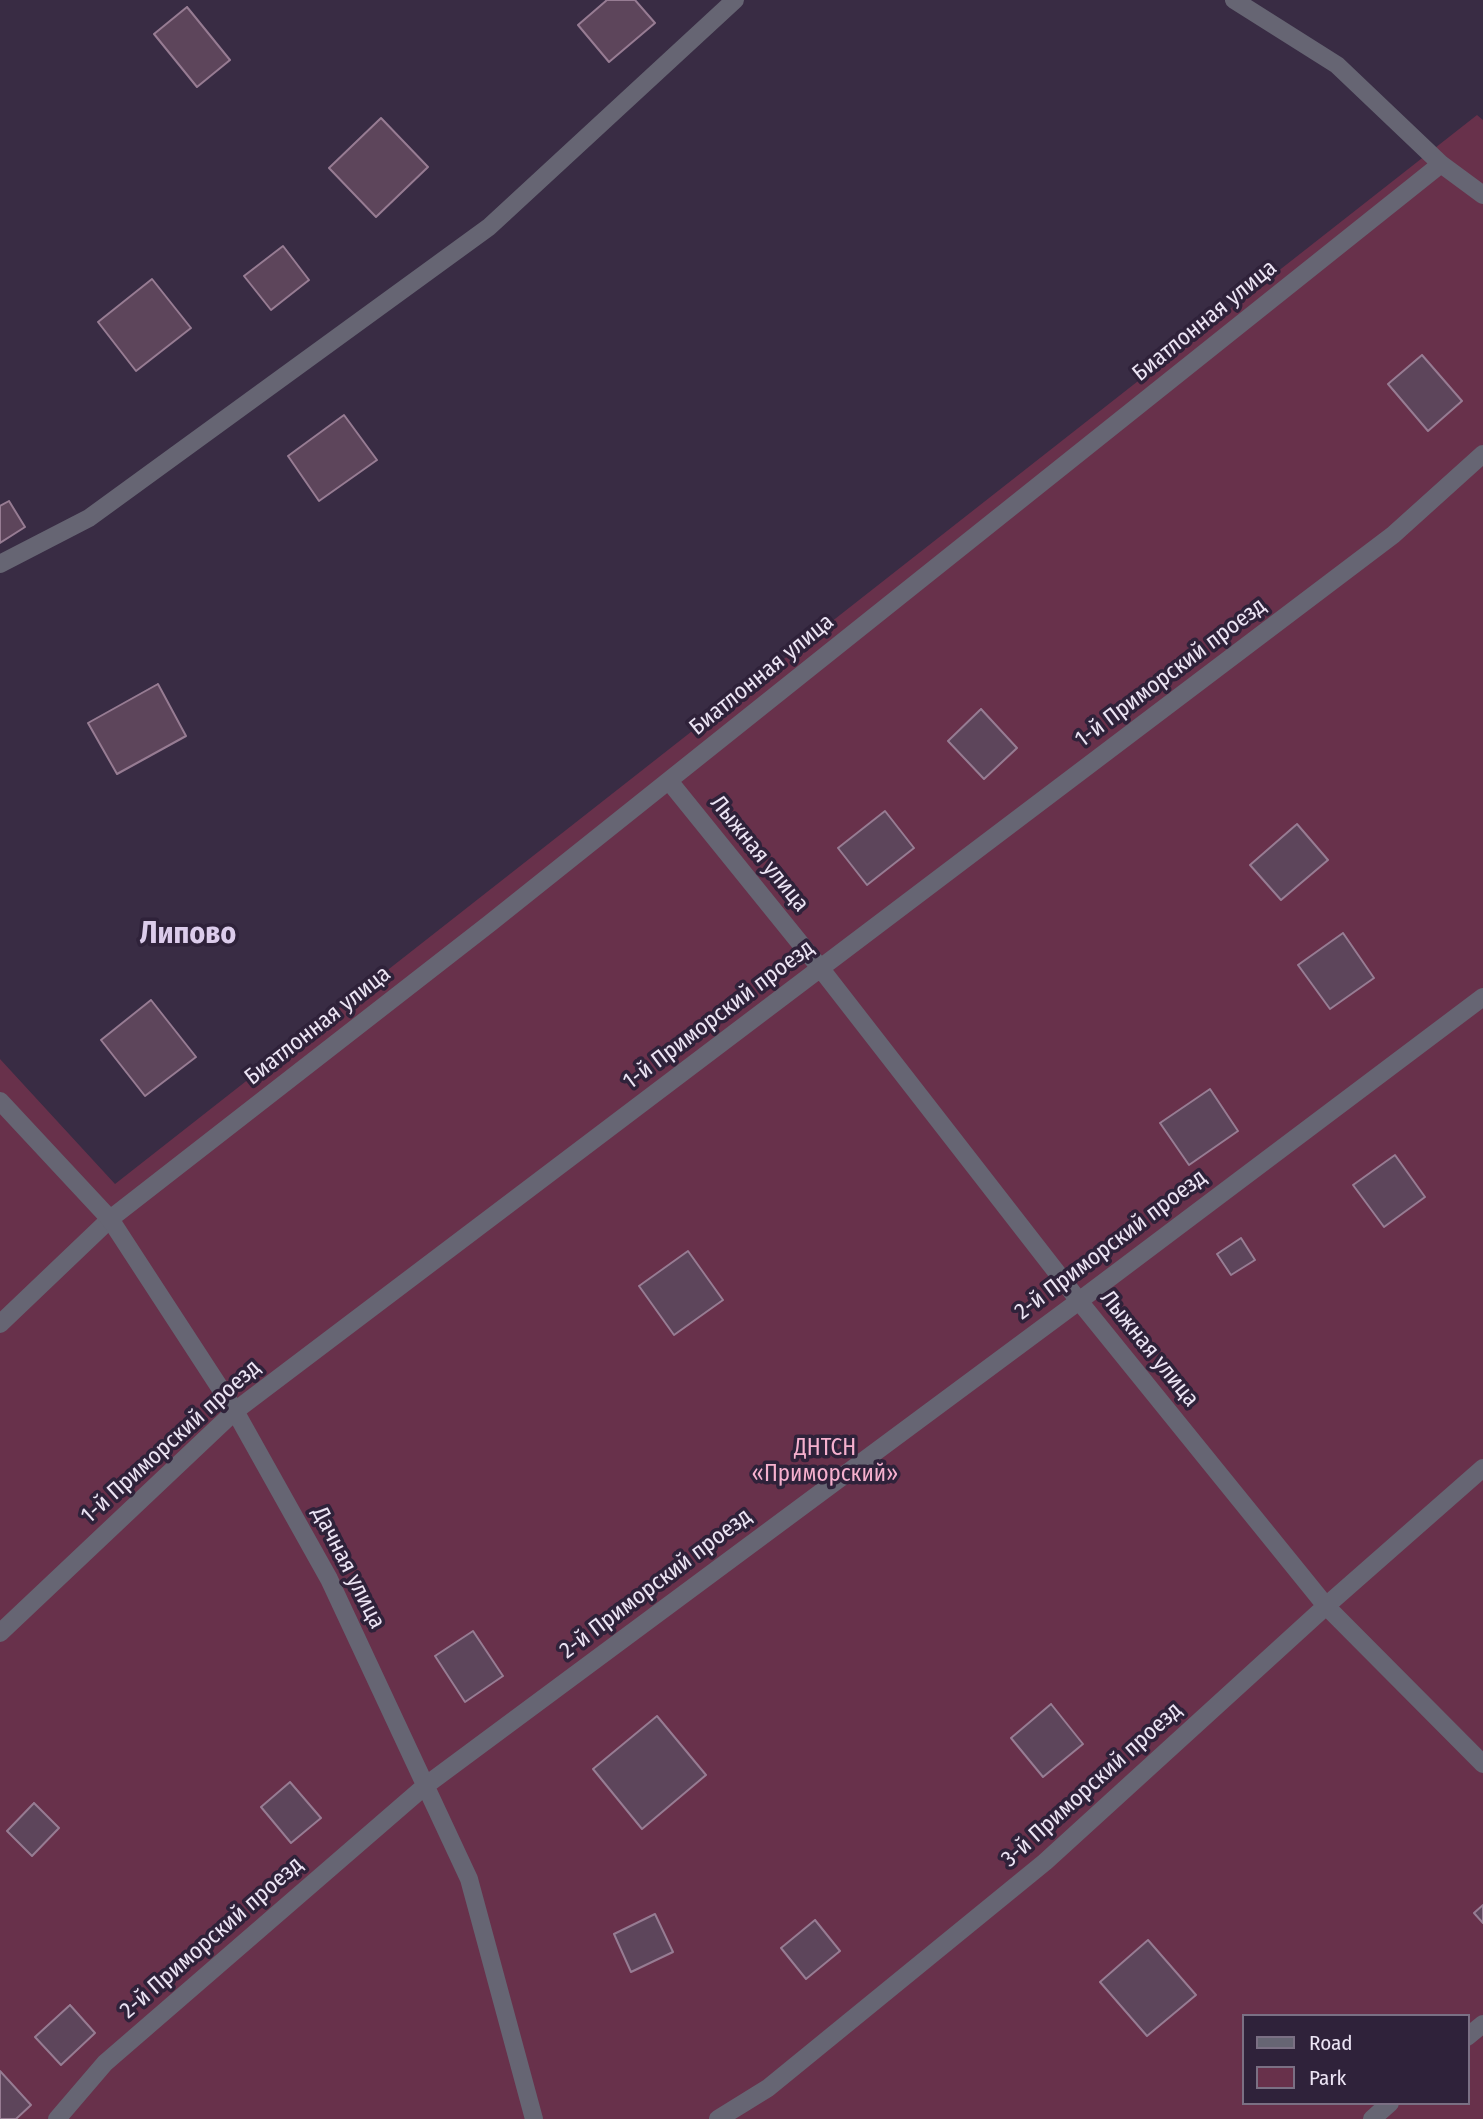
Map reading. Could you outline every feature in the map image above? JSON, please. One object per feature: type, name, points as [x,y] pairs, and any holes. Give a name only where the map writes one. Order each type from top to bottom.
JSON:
[{"type":"street","points":[[0,564],[89,518],[489,227],[735,0]]},
{"type":"street","points":[[1234,0],[1338,65],[1441,164],[1483,195]]},
{"type":"street","name":"Биатлонная улица","points":[[0,1324],[110,1219],[478,933],[1441,164]]},
{"type":"street","name":"1-й Приморский проезд","points":[[0,1633],[235,1411],[1393,535],[1483,454]]},
{"type":"street","name":"Лыжная улица","points":[[668,781],[821,969],[1079,1301],[1326,1606],[1483,1764]]},
{"type":"street","name":"2-й Приморский проезд","points":[[57,2119],[105,2063],[425,1786],[1079,1301],[1483,997]]},
{"type":"street","name":"Дачная улица","points":[[0,1101],[110,1219],[235,1411],[329,1579],[469,1879],[534,2119]]},
{"type":"street","name":"3-й Приморский проезд","points":[[718,2119],[768,2088],[1045,1862],[1326,1606],[1483,1468]]},
{"type":"street","points":[[1469,2035],[1483,2024]]},
{"type":"street","points":[[1372,2119],[1388,2105]]},
{"type":"green space","name":"ДНТСН «Приморский»","points":[[1477,115],[1483,120],[1483,2119],[0,2119],[0,1059],[115,1184]]},
{"type":"building","points":[[607,0],[635,0],[655,23],[609,62],[578,25]]},
{"type":"building","points":[[187,7],[230,60],[197,87],[154,34]]},
{"type":"building","points":[[381,118],[428,167],[376,217],[329,168]]},
{"type":"building","points":[[283,246],[309,280],[271,310],[244,276]]},
{"type":"building","points":[[152,279],[191,328],[136,371],[98,322]]},
{"type":"building","points":[[1422,355],[1462,401],[1428,431],[1388,384]]},
{"type":"building","points":[[344,415],[377,460],[319,501],[288,456]]},
{"type":"building","points":[[9,501],[25,527],[0,543],[0,506]]},
{"type":"building","points":[[158,684],[186,736],[117,774],[88,723]]},
{"type":"building","points":[[981,709],[1017,748],[984,779],[948,741]]},
{"type":"building","points":[[885,811],[914,848],[867,885],[838,848]]},
{"type":"building","points":[[1297,824],[1328,860],[1281,900],[1250,865]]},
{"type":"building","points":[[1343,933],[1374,978],[1330,1009],[1298,965]]},
{"type":"building","points":[[151,1000],[196,1057],[145,1096],[101,1040]]},
{"type":"building","points":[[1210,1089],[1238,1131],[1189,1165],[1160,1123]]},
{"type":"building","points":[[1395,1155],[1425,1197],[1384,1227],[1353,1185]]},
{"type":"building","points":[[1241,1238],[1255,1260],[1231,1275],[1217,1254]]},
{"type":"building","points":[[688,1251],[723,1300],[674,1335],[639,1286]]},
{"type":"building","points":[[473,1631],[503,1676],[465,1702],[435,1656]]},
{"type":"building","points":[[1051,1704],[1083,1744],[1043,1777],[1011,1738]]},
{"type":"building","points":[[657,1716],[706,1775],[642,1829],[593,1769]]},
{"type":"building","points":[[290,1782],[321,1818],[291,1843],[261,1807]]},
{"type":"building","points":[[34,1803],[59,1828],[32,1856],[7,1831]]},
{"type":"building","points":[[1483,1905],[1483,1923],[1474,1913]]},
{"type":"building","points":[[655,1914],[673,1952],[631,1972],[614,1934]]},
{"type":"building","points":[[815,1920],[840,1951],[806,1979],[781,1948]]},
{"type":"building","points":[[1148,1940],[1196,1995],[1147,2036],[1100,1982]]},
{"type":"building","points":[[70,2005],[95,2033],[61,2065],[35,2037]]},
{"type":"building","points":[[0,2071],[31,2105],[16,2119],[0,2119]]},
{"type":"district","name":"Липово","points":[[188,935]]}]
